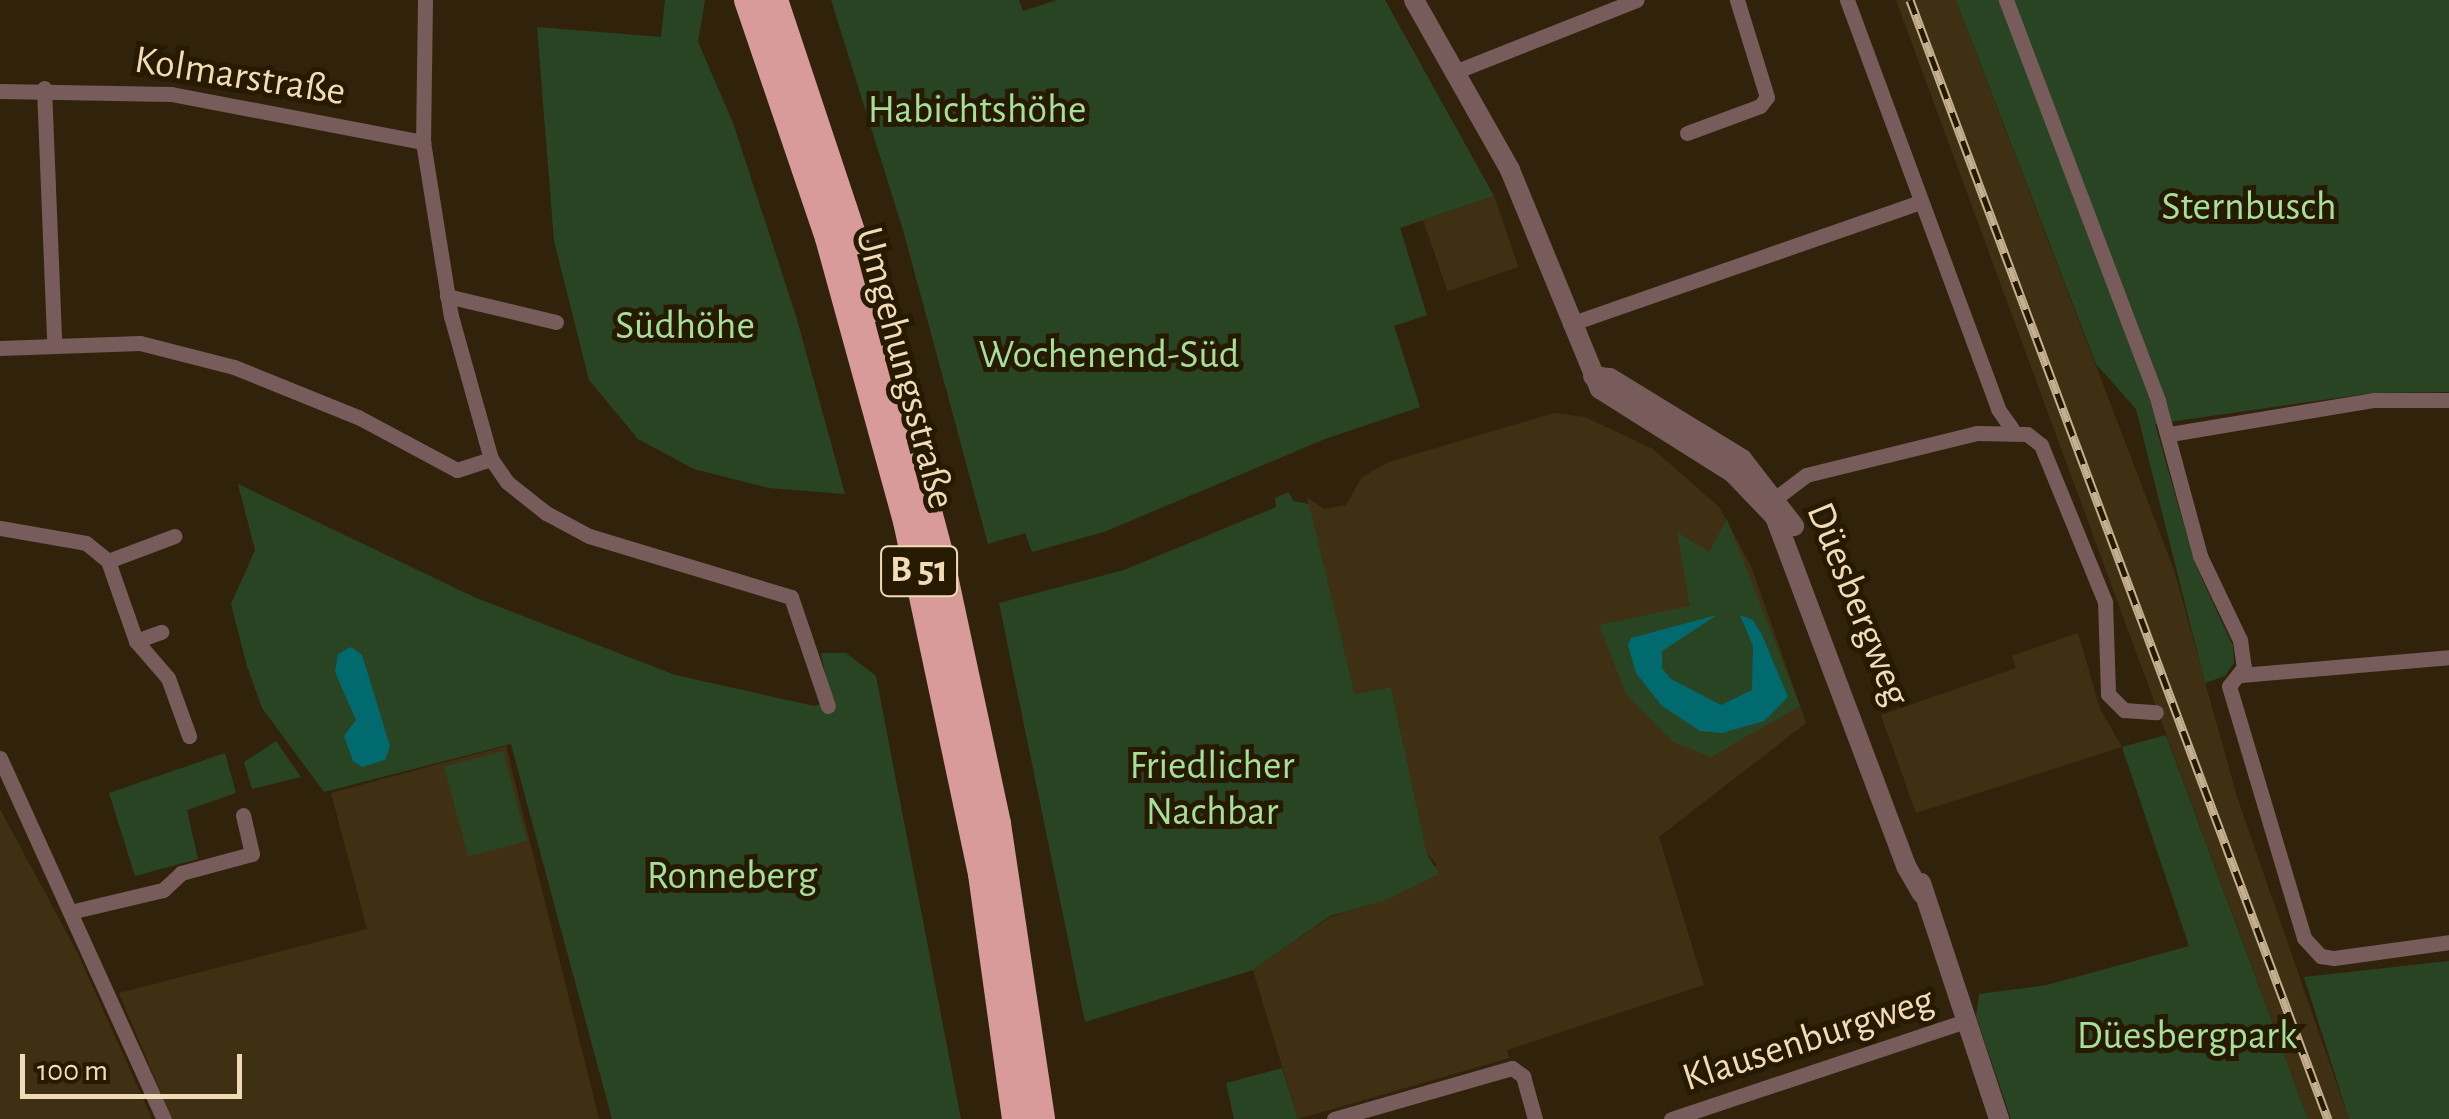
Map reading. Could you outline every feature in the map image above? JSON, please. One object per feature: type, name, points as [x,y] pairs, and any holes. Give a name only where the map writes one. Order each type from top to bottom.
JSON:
[{"type":"highway","name":"Umgehungsstraße","points":[[748,0],[839,272],[907,521],[982,874],[1016,1119]]},
{"type":"highway","name":"Umgehungsstraße","points":[[774,0],[863,267],[944,572],[997,824],[1041,1119]]},
{"type":"street","points":[[426,0],[423,142],[446,296],[491,459],[508,482],[546,513],[589,536],[792,597],[828,706]]},
{"type":"street","name":"Düesbergweg","points":[[1414,0],[1524,202],[1592,376],[1610,378],[1742,459],[1771,501],[1836,630],[1914,854],[1922,894],[1999,1119]]},
{"type":"street","points":[[1456,71],[1636,0]]},
{"type":"street","points":[[1688,133],[1760,106],[1767,96],[1737,0]]},
{"type":"street","points":[[1847,0],[1998,409],[2012,429],[2041,445],[2105,602],[2108,694],[2124,710],[2156,712]]},
{"type":"street","points":[[2006,0],[2170,434],[2200,556],[2240,640],[2241,675]]},
{"type":"street","points":[[44,88],[54,342]]},
{"type":"street","name":"Kolmarstraße","points":[[0,91],[44,88],[171,94],[423,142]]},
{"type":"street","points":[[1570,324],[1920,202]]},
{"type":"street","points":[[446,296],[556,322]]},
{"type":"street","points":[[0,348],[54,342],[140,344],[234,367],[358,417],[457,470],[491,459]]},
{"type":"street","points":[[2170,434],[2374,400],[2449,400]]},
{"type":"street","points":[[1771,501],[1806,475],[2012,429]]},
{"type":"street","points":[[0,528],[86,543],[108,561],[136,641],[168,678],[189,736]]},
{"type":"street","points":[[108,561],[174,536]]},
{"type":"street","points":[[136,641],[161,632]]},
{"type":"street","points":[[2449,657],[2241,675],[2228,686],[2290,903],[2311,949],[2334,958],[2449,942]]},
{"type":"street","points":[[0,758],[164,1119]]},
{"type":"street","points":[[70,912],[163,890],[181,873],[252,854],[243,816]]},
{"type":"street","name":"Klausenburgweg","points":[[1670,1119],[1965,1021]]},
{"type":"street","points":[[1334,1119],[1516,1068],[1536,1119]]},
{"type":"shaded area","points":[[1896,0],[1956,0],[2174,570],[2237,797],[2349,1119],[2308,1119]]},
{"type":"shaded area","points":[[1494,196],[1518,267],[1448,291],[1423,220]]},
{"type":"shaded area","points":[[1554,413],[1585,417],[1653,449],[1719,507],[1751,566],[1806,723],[1659,837],[1704,985],[1507,1050],[1509,1058],[1298,1119],[1253,970],[1330,917],[1384,901],[1437,865],[1427,854],[1391,687],[1355,694],[1307,498],[1325,509],[1346,505],[1362,477],[1389,462]]},
{"type":"shaded area","points":[[2078,633],[2100,709],[2122,747],[1916,813],[1881,715],[2016,668],[2012,656]]},
{"type":"shaded area","points":[[506,746],[599,1119],[172,1119],[119,993],[367,929],[331,793]]},
{"type":"shaded area","points":[[0,809],[77,952],[152,1119],[0,1119]]},
{"type":"green space","name":"Südhöhe","points":[[665,0],[705,0],[698,42],[733,123],[796,316],[845,494],[769,488],[694,469],[638,439],[589,380],[554,241],[537,27],[661,37]]},
{"type":"green space","points":[[831,0],[1019,0],[1023,11],[1057,0],[1385,0],[1494,196],[1400,228],[1427,315],[1394,326],[1420,407],[1325,439],[1104,532],[1032,552],[1025,533],[988,544],[903,230]]},
{"type":"green space","name":"Sternbusch","points":[[1956,0],[2449,0],[2449,392],[2372,393],[2155,424],[2195,564],[2233,646],[2234,663],[2225,676],[2205,683],[2136,409],[2096,364]]},
{"type":"green space","name":"Ronneberg","points":[[238,484],[474,597],[675,675],[814,706],[831,701],[821,653],[846,653],[876,676],[961,1119],[612,1119],[511,744],[324,792],[262,708],[247,666],[231,604],[255,550]]},
{"type":"green space","name":"Friedlicher Nachbar","points":[[1289,492],[1293,501],[1309,504],[1355,694],[1391,687],[1427,854],[1439,874],[1384,901],[1330,916],[1253,970],[1085,1022],[999,603],[1124,570],[1276,507],[1275,498]]},
{"type":"green space","points":[[1727,519],[1800,706],[1711,757],[1673,742],[1626,694],[1599,625],[1690,606],[1677,532],[1709,552]]},
{"type":"green space","name":"Düesbergpark","points":[[2166,735],[2308,1119],[2011,1119],[1976,1016],[1979,994],[2047,985],[2189,946],[2122,747]]},
{"type":"green space","points":[[276,741],[301,777],[252,789],[244,762]]},
{"type":"green space","points":[[503,751],[527,841],[468,857],[444,767]]},
{"type":"green space","points":[[225,753],[236,793],[187,810],[198,859],[135,876],[109,793]]},
{"type":"green space","points":[[2449,961],[2449,1119],[2349,1119],[2304,977]]},
{"type":"green space","points":[[1282,1068],[1298,1119],[1234,1119],[1226,1083]]},
{"type":"water","points":[[1717,615],[1662,651],[1662,668],[1671,679],[1721,705],[1752,690],[1753,646],[1740,615],[1753,620],[1762,635],[1788,697],[1764,721],[1722,733],[1700,731],[1662,706],[1636,673],[1628,645],[1631,638]]},
{"type":"water","points":[[351,647],[362,655],[390,746],[385,760],[362,767],[353,761],[344,736],[356,720],[335,672],[338,654]]},
{"type":"railway","points":[[1910,0],[2328,1119]]},
{"type":"park label","name":"Habichtshöhe","points":[[977,110]]},
{"type":"park label","name":"Wochenend-Süd","points":[[1109,355]]}]
